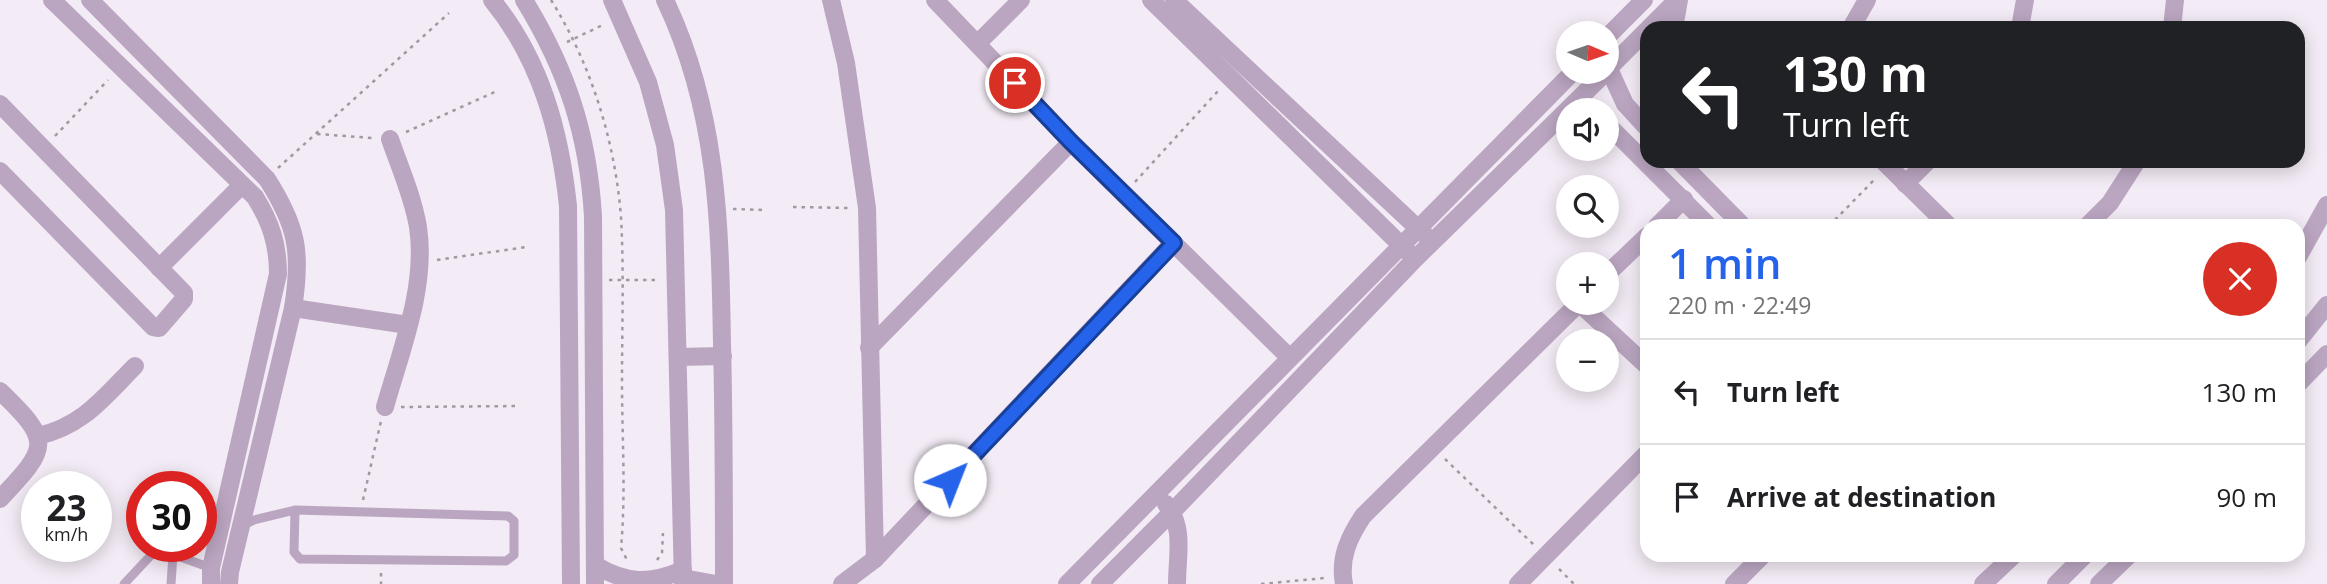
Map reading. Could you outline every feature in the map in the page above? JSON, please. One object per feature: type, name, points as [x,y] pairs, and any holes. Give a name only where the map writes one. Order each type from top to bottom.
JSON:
[{"type":"street","points":[[52,0],[255,197],[274,235],[278,254],[275,293],[211,576]]},
{"type":"street","points":[[90,0],[267,179],[285,207],[296,240],[299,274],[293,308],[276,372],[229,584]]},
{"type":"street","points":[[492,0],[512,27],[537,73],[550,106],[564,172],[568,206],[571,584]]},
{"type":"street","points":[[524,0],[552,49],[574,102],[584,139],[592,204],[596,584]]},
{"type":"street","points":[[612,0],[648,82],[664,145],[674,210],[683,577]]},
{"type":"street","points":[[665,0],[681,36],[702,104],[710,138],[719,208],[724,584]]},
{"type":"street","points":[[831,0],[846,63],[867,208],[876,559]]},
{"type":"street","points":[[935,0],[1071,142],[1290,358]]},
{"type":"street","points":[[978,43],[1021,0]]},
{"type":"street","points":[[1151,0],[1415,259]]},
{"type":"street","points":[[1174,0],[1433,242]]},
{"type":"street","points":[[1619,25],[1644,0]]},
{"type":"street","points":[[1675,21],[1678,0]]},
{"type":"street","points":[[1656,21],[1678,0]]},
{"type":"street","points":[[1856,21],[1867,0]]},
{"type":"street","points":[[2021,21],[2025,0]]},
{"type":"street","points":[[2173,21],[2175,0]]},
{"type":"street","points":[[1619,58],[1640,37]]},
{"type":"street","points":[[1067,584],[1561,84]]},
{"type":"street","points":[[1583,98],[1595,84]]},
{"type":"street","points":[[1614,84],[1625,104],[1640,120]]},
{"type":"street","points":[[0,104],[185,297],[156,328],[0,171]]},
{"type":"street","points":[[1100,584],[1415,259],[1556,126]]},
{"type":"street","points":[[1619,133],[1640,150]]},
{"type":"street","points":[[385,407],[408,325],[420,263],[418,226],[390,139]]},
{"type":"street","points":[[869,348],[1071,142]]},
{"type":"street","points":[[1662,168],[1684,199],[1703,219]]},
{"type":"street","points":[[1687,168],[1736,219]]},
{"type":"street","points":[[1890,168],[1942,219]]},
{"type":"street","points":[[1905,184],[1921,168]]},
{"type":"street","points":[[2094,219],[2110,202],[2132,168]]},
{"type":"street","points":[[159,268],[242,185]]},
{"type":"street","points":[[1664,219],[1684,199]]},
{"type":"street","points":[[2305,244],[2327,205]]},
{"type":"street","points":[[842,584],[876,559],[1174,243]]},
{"type":"street","points":[[1619,263],[1640,243]]},
{"type":"street","points":[[2305,332],[2327,305]]},
{"type":"street","points":[[293,308],[408,325]]},
{"type":"street","points":[[1343,580],[1344,554],[1351,534],[1363,516],[1567,315]]},
{"type":"street","points":[[1592,315],[1640,360]]},
{"type":"street","points":[[2305,377],[2327,354]]},
{"type":"street","points":[[678,357],[723,356]]},
{"type":"street","points":[[38,436],[64,428],[86,415],[135,366]]},
{"type":"street","points":[[257,367],[276,372]]},
{"type":"street","points":[[0,391],[29,419],[38,436],[38,455],[27,471],[0,499]]},
{"type":"street","points":[[1518,584],[1640,460]]},
{"type":"street","points":[[1155,495],[1172,512],[1180,538],[1177,584]]},
{"type":"street","points":[[1734,584],[1756,562]]},
{"type":"street","points":[[1983,584],[2007,562]]},
{"type":"street","points":[[2056,584],[2078,562]]},
{"type":"street","points":[[2099,584],[2122,562]]},
{"type":"street","points":[[595,565],[624,579],[683,577],[716,584]]},
{"type":"lane","points":[[241,526],[295,510],[508,516],[514,521],[514,555],[506,561],[300,559],[294,552],[295,510]]},
{"type":"lane","points":[[124,584],[145,562]]},
{"type":"lane","points":[[171,584],[172,562]]},
{"type":"lane","points":[[187,562],[211,576]]},
{"type":"path","points":[[551,0],[573,39],[595,93],[611,150],[621,214],[621,548],[631,564]]},
{"type":"path","points":[[267,179],[449,13]]},
{"type":"path","points":[[552,49],[621,17]]},
{"type":"path","points":[[43,148],[120,67]]},
{"type":"path","points":[[1124,195],[1230,78]]},
{"type":"path","points":[[315,134],[390,139],[499,90]]},
{"type":"path","points":[[1835,219],[1881,168]]},
{"type":"path","points":[[793,207],[867,208]]},
{"type":"path","points":[[719,208],[765,209]]},
{"type":"path","points":[[420,263],[526,247]]},
{"type":"path","points":[[593,280],[676,281]]},
{"type":"path","points":[[361,512],[385,407],[520,406]]},
{"type":"path","points":[[1433,447],[1574,584]]},
{"type":"path","points":[[655,562],[662,553],[663,534]]},
{"type":"path","points":[[1261,584],[1343,580]]},
{"type":"route","points":[[950,480],[1174,243],[1015,83]]}]
